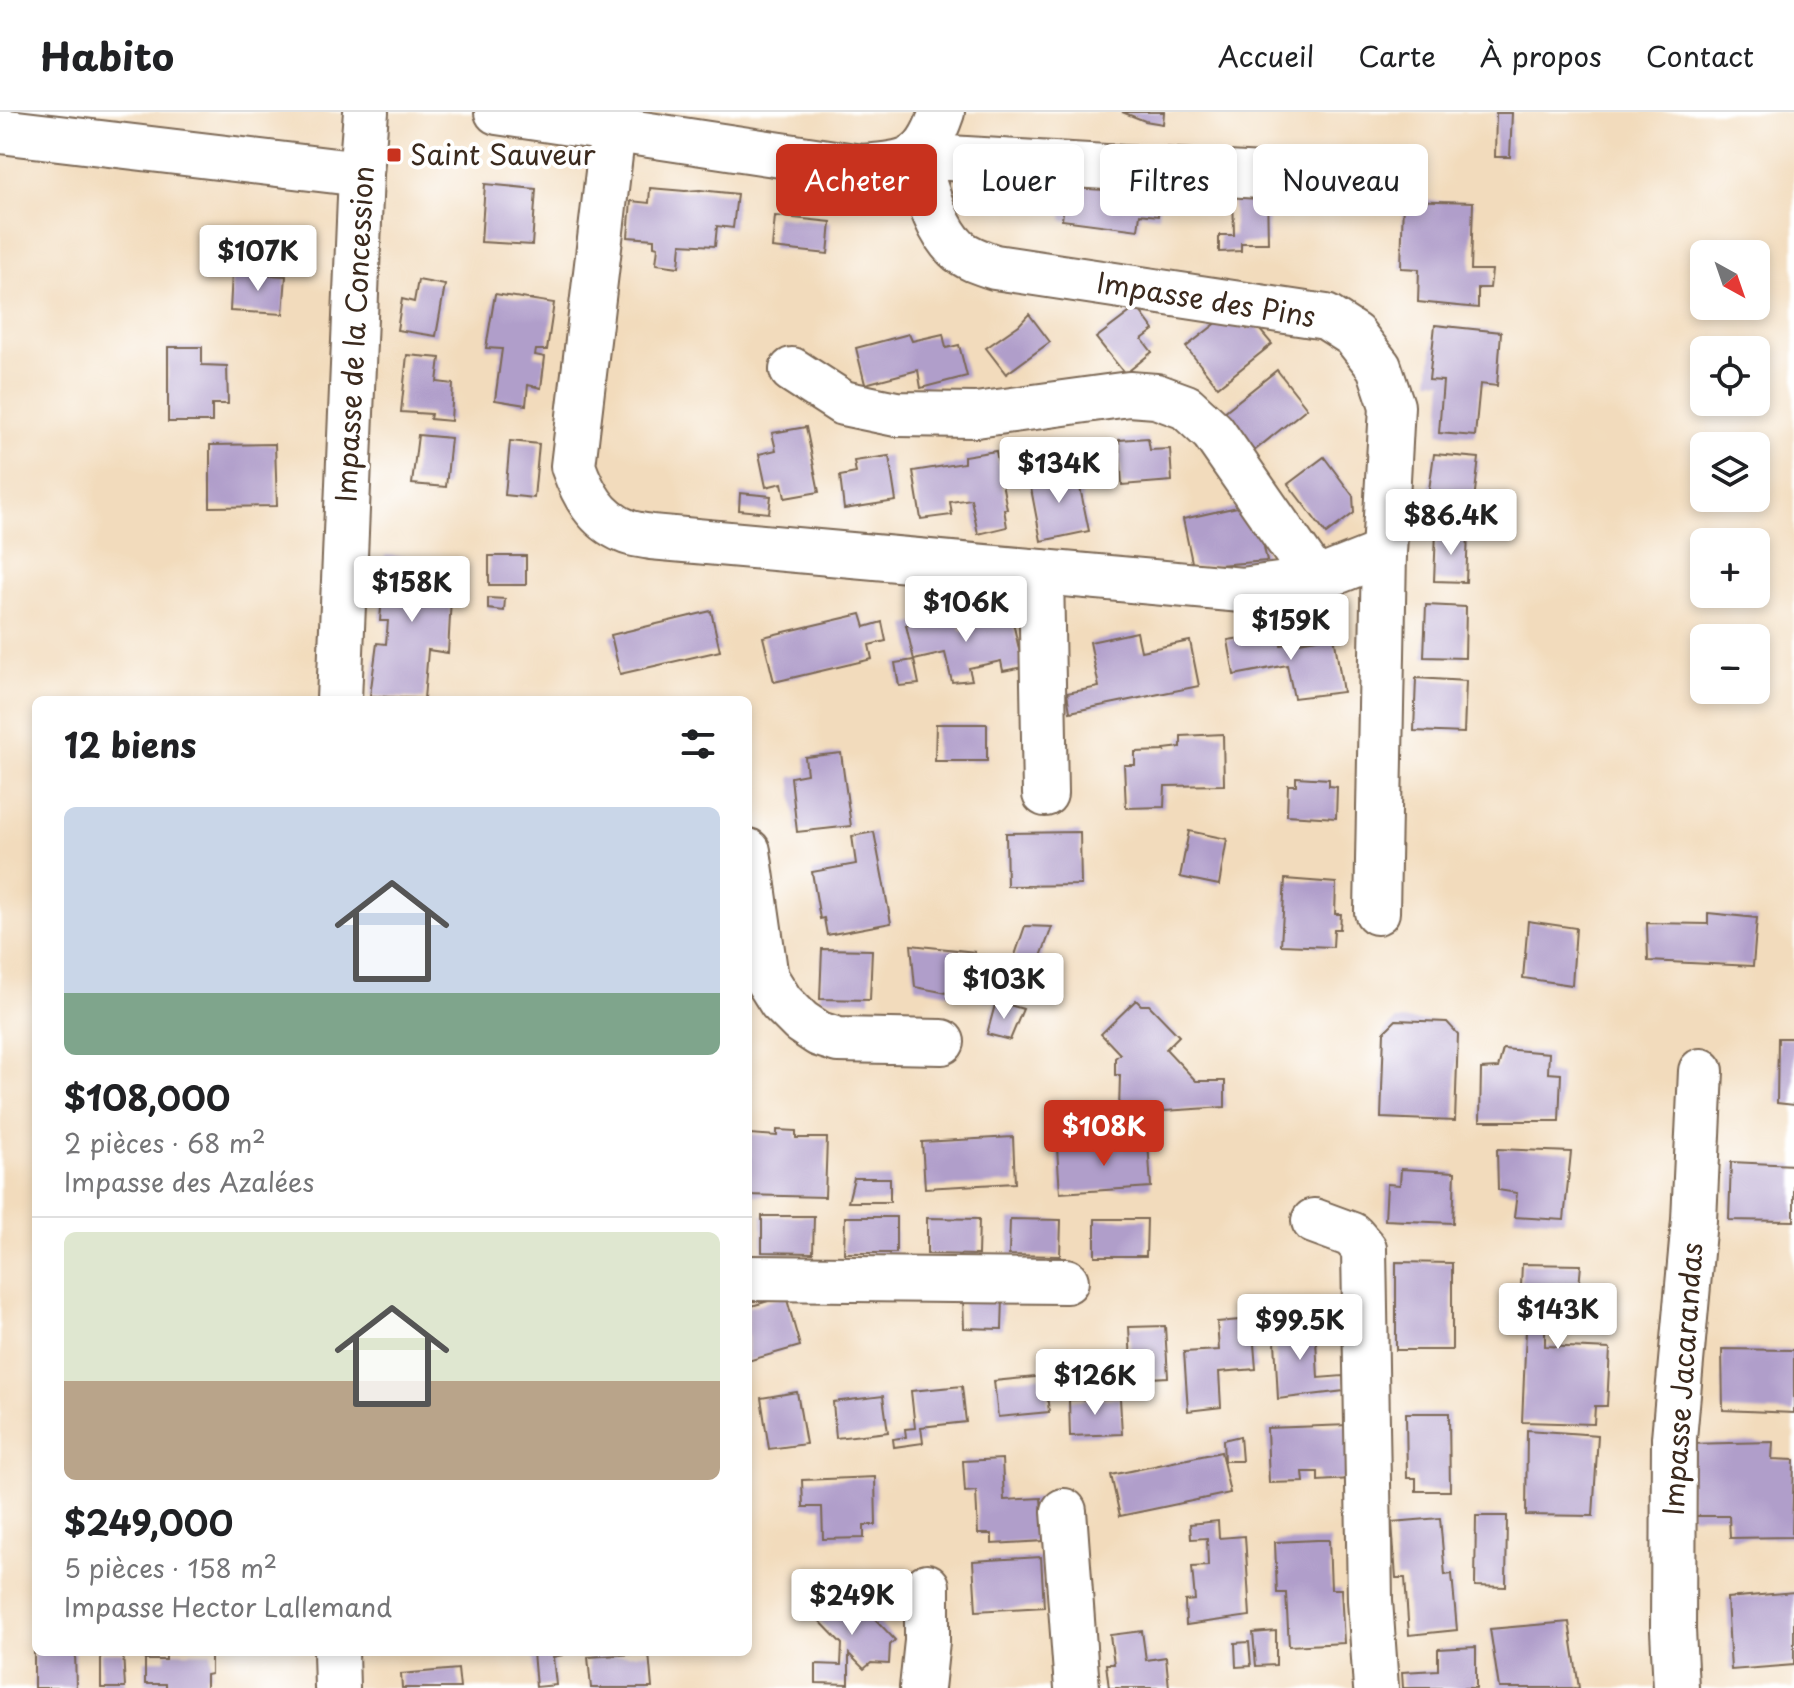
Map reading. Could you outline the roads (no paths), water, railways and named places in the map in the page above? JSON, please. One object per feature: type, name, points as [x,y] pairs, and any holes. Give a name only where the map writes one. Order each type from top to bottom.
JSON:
[{"type":"street","name":"Impasse de la Concession","points":[[339,696],[366,112]]},
{"type":"street","points":[[503,112],[776,154]]},
{"type":"street","points":[[927,144],[942,112]]},
{"type":"street","points":[[613,130],[573,466],[582,491],[600,515],[626,532],[651,537],[1242,590],[1316,580],[1384,553]]},
{"type":"street","points":[[0,131],[361,174]]},
{"type":"street","points":[[937,157],[1253,175]]},
{"type":"street","name":"Impasse des Pins","points":[[936,216],[956,249],[995,267],[1326,317],[1354,335],[1379,367],[1392,406],[1384,553],[1377,912]]},
{"type":"street","points":[[792,370],[843,403],[896,414],[976,415],[1129,394],[1156,396],[1186,407],[1213,432],[1316,580]]},
{"type":"street","points":[[1041,572],[1045,794]]},
{"type":"street","points":[[752,879],[766,978],[781,1002],[810,1028],[838,1040],[942,1042]]},
{"type":"street","name":"Impasse Jacarandas","points":[[1676,1688],[1673,1630],[1674,1438],[1694,1220],[1701,1071]]},
{"type":"street","points":[[1314,1221],[1352,1235],[1364,1249],[1370,1600],[1376,1688]]},
{"type":"street","points":[[752,1278],[1066,1281]]},
{"type":"street","points":[[1064,1511],[1077,1688]]},
{"type":"street","points":[[922,1688],[927,1641],[927,1586]]},
{"type":"street","points":[[336,1656],[337,1688]]},
{"type":"place","name":"Saint Sauveur","points":[[394,155]]}]
